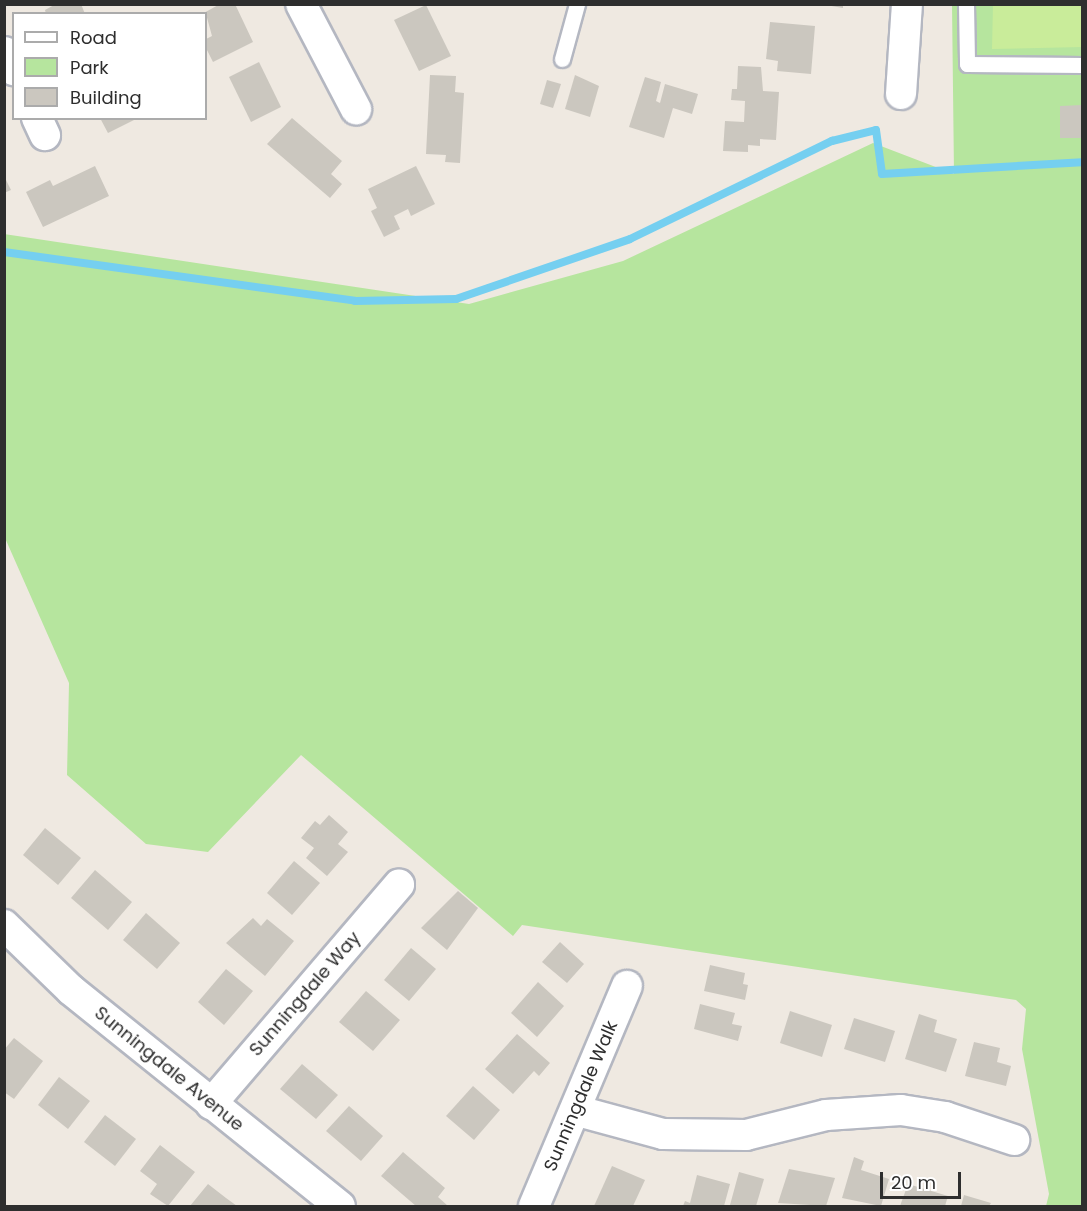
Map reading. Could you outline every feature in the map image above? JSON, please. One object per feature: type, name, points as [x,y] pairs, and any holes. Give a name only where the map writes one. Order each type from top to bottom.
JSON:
[{"type":"street","points":[[301,4],[356,109]]},
{"type":"street","points":[[901,94],[907,4]]},
{"type":"street","points":[[4,52],[12,66]]},
{"type":"street","name":"Sunningdale Way","points":[[211,1104],[399,885]]},
{"type":"street","name":"Sunningdale Avenue","points":[[4,925],[71,990],[340,1206]]},
{"type":"street","name":"Sunningdale Walk","points":[[534,1206],[578,1111],[627,986]]},
{"type":"street","points":[[578,1111],[663,1134],[746,1135],[826,1115],[901,1110],[945,1117],[1014,1140]]},
{"type":"lane","points":[[562,59],[577,4]]},
{"type":"lane","points":[[966,4],[967,64],[1083,65]]},
{"type":"green space","points":[[952,5],[1082,5],[1082,1206],[1046,1206],[1049,1194],[1022,1049],[1026,1009],[1016,1000],[522,925],[513,936],[301,755],[208,852],[146,844],[67,775],[69,683],[5,538],[4,234],[469,304],[623,261],[873,143],[954,174]]},
{"type":"green space","points":[[993,5],[1082,5],[1082,47],[992,49]]},
{"type":"building","points":[[56,4],[81,4],[84,12],[46,12],[45,10]]},
{"type":"building","points":[[220,4],[235,4],[253,42],[213,62],[207,50],[207,38],[212,36],[206,12]]},
{"type":"building","points":[[820,4],[843,4],[843,8]]},
{"type":"building","points":[[426,5],[451,56],[419,71],[394,20]]},
{"type":"building","points":[[770,22],[815,26],[811,74],[777,71],[778,61],[766,59]]},
{"type":"building","points":[[259,62],[281,107],[251,122],[229,77]]},
{"type":"building","points":[[738,66],[761,67],[763,91],[779,92],[776,140],[760,139],[760,146],[748,145],[748,152],[723,151],[725,121],[744,122],[745,101],[731,100],[732,89],[737,89]]},
{"type":"building","points":[[430,75],[456,76],[455,92],[464,93],[460,163],[445,162],[446,155],[426,154]]},
{"type":"building","points":[[575,75],[599,86],[590,117],[565,109]]},
{"type":"building","points":[[645,77],[661,82],[656,101],[660,103],[665,84],[698,94],[692,114],[673,108],[664,138],[629,127]]},
{"type":"building","points":[[547,80],[561,84],[553,108],[540,104]]},
{"type":"building","points":[[1082,105],[1082,138],[1060,138],[1060,106]]},
{"type":"building","points":[[292,118],[342,161],[331,174],[342,184],[330,198],[267,144]]},
{"type":"building","points":[[101,120],[134,120],[108,133]]},
{"type":"building","points":[[95,166],[109,196],[43,227],[26,192],[50,180],[53,186]]},
{"type":"building","points":[[416,166],[435,204],[411,216],[408,209],[394,216],[400,229],[384,237],[371,211],[377,208],[368,189]]},
{"type":"building","points":[[4,176],[11,190],[4,193]]},
{"type":"building","points":[[329,815],[348,832],[338,844],[348,852],[327,876],[306,858],[314,848],[301,838],[315,821],[320,825]]},
{"type":"building","points":[[45,828],[81,858],[58,885],[23,855]]},
{"type":"building","points":[[294,861],[320,883],[292,915],[267,893]]},
{"type":"building","points":[[95,870],[132,902],[108,930],[71,898]]},
{"type":"building","points":[[458,891],[478,908],[447,950],[421,928]]},
{"type":"building","points":[[146,913],[180,943],[157,969],[123,940]]},
{"type":"building","points":[[253,918],[261,926],[267,919],[294,941],[265,976],[226,943]]},
{"type":"building","points":[[560,942],[584,964],[567,983],[542,962]]},
{"type":"building","points":[[411,948],[436,969],[409,1001],[384,980]]},
{"type":"building","points":[[710,965],[745,973],[743,984],[748,985],[745,1000],[704,991]]},
{"type":"building","points":[[226,969],[253,991],[224,1025],[198,1002]]},
{"type":"building","points":[[538,982],[564,1006],[537,1037],[511,1013]]},
{"type":"building","points":[[366,991],[400,1020],[373,1051],[339,1022]]},
{"type":"building","points":[[700,1004],[735,1013],[732,1024],[742,1026],[738,1041],[694,1029]]},
{"type":"building","points":[[790,1011],[832,1025],[822,1057],[780,1043]]},
{"type":"building","points":[[919,1014],[937,1020],[934,1032],[957,1039],[946,1072],[905,1059]]},
{"type":"building","points":[[854,1018],[895,1031],[885,1062],[844,1049]]},
{"type":"building","points":[[517,1034],[550,1063],[539,1076],[534,1071],[513,1094],[485,1069]]},
{"type":"building","points":[[14,1038],[43,1061],[14,1099],[4,1092],[4,1050]]},
{"type":"building","points":[[974,1042],[1000,1048],[997,1062],[1011,1066],[1006,1086],[965,1076]]},
{"type":"building","points":[[302,1064],[338,1095],[316,1119],[280,1089]]},
{"type":"building","points":[[59,1077],[90,1101],[68,1129],[38,1105]]},
{"type":"building","points":[[473,1086],[500,1110],[474,1140],[446,1116]]},
{"type":"building","points":[[349,1106],[383,1136],[361,1161],[326,1131]]},
{"type":"building","points":[[105,1115],[136,1139],[115,1166],[84,1142]]},
{"type":"building","points":[[160,1145],[195,1172],[168,1206],[150,1194],[157,1184],[140,1171]]},
{"type":"building","points":[[403,1152],[445,1188],[438,1197],[448,1206],[416,1206],[381,1176]]},
{"type":"building","points":[[854,1157],[864,1161],[861,1170],[889,1179],[881,1206],[842,1198]]},
{"type":"building","points":[[612,1166],[645,1180],[633,1206],[594,1206]]},
{"type":"building","points":[[789,1169],[835,1178],[826,1206],[778,1203]]},
{"type":"building","points":[[739,1172],[764,1179],[756,1206],[730,1205]]},
{"type":"building","points":[[697,1175],[730,1184],[724,1206],[683,1206],[685,1201],[690,1203]]},
{"type":"building","points":[[208,1184],[226,1198],[237,1206],[190,1206]]},
{"type":"building","points":[[908,1184],[948,1196],[945,1206],[900,1206]]},
{"type":"building","points":[[964,1195],[991,1203],[989,1206],[961,1206]]},
{"type":"waterway","points":[[4,252],[355,301],[456,299],[630,239],[832,141],[876,130],[882,174],[1082,162]]}]
